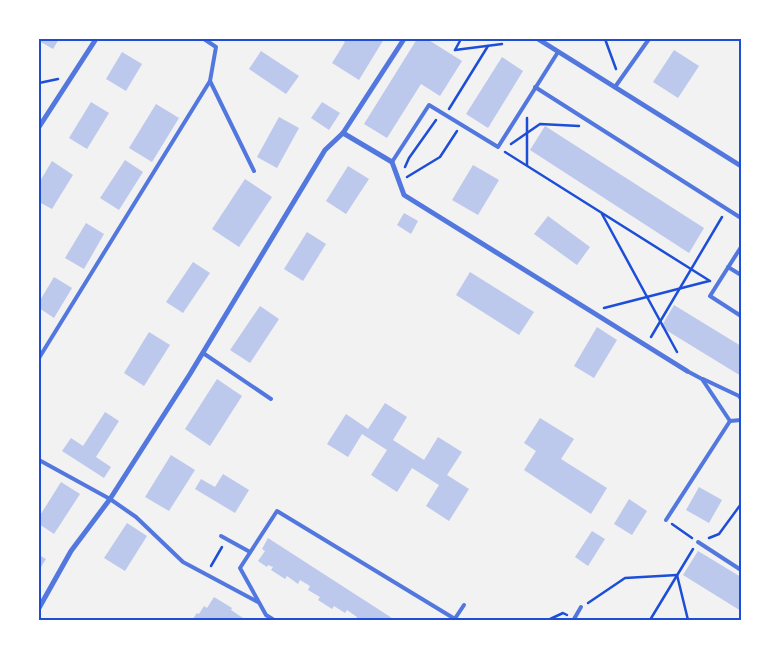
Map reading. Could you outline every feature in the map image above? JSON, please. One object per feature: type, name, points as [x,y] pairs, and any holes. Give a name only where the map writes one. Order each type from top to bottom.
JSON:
[{"type":"street","points":[[39,127],[96,39]]},
{"type":"street","points":[[39,608],[71,551],[110,499],[190,374],[325,150],[343,132],[404,39]]},
{"type":"street","points":[[538,39],[741,166]]},
{"type":"street","points":[[343,132],[392,162],[404,195],[687,371]]},
{"type":"lane","points":[[39,358],[210,81],[216,47],[204,39]]},
{"type":"lane","points":[[615,87],[649,39]]},
{"type":"lane","points":[[392,162],[429,105],[498,147],[558,52]]},
{"type":"lane","points":[[210,81],[254,171]]},
{"type":"lane","points":[[535,87],[741,218]]},
{"type":"lane","points":[[741,247],[710,296],[741,316]]},
{"type":"lane","points":[[728,267],[741,275]]},
{"type":"lane","points":[[203,353],[271,398]]},
{"type":"lane","points":[[687,371],[739,396],[741,399]]},
{"type":"lane","points":[[702,379],[730,421]]},
{"type":"lane","points":[[730,421],[741,420]]},
{"type":"lane","points":[[666,520],[730,421]]},
{"type":"lane","points":[[39,460],[110,499],[136,517],[183,562],[258,602]]},
{"type":"lane","points":[[274,620],[266,615],[240,568],[277,511],[455,620],[464,605]]},
{"type":"lane","points":[[221,536],[250,552]]},
{"type":"lane","points":[[698,542],[741,570]]},
{"type":"lane","points":[[574,620],[582,607]]},
{"type":"lane","points":[[262,620],[266,615]]},
{"type":"path","points":[[461,39],[455,50],[502,44]]},
{"type":"path","points":[[605,39],[618,72]]},
{"type":"path","points":[[446,115],[488,46]]},
{"type":"path","points":[[39,83],[72,76]]},
{"type":"path","points":[[526,102],[527,166]]},
{"type":"path","points":[[399,181],[409,158],[441,112]]},
{"type":"path","points":[[579,126],[540,124],[502,150],[716,286]]},
{"type":"path","points":[[399,181],[440,158],[462,125]]},
{"type":"path","points":[[646,346],[727,209]]},
{"type":"path","points":[[602,213],[678,354]]},
{"type":"path","points":[[591,311],[709,281]]},
{"type":"path","points":[[650,620],[698,542],[719,534],[741,504]]},
{"type":"path","points":[[666,520],[698,542]]},
{"type":"path","points":[[206,574],[227,539]]},
{"type":"path","points":[[582,607],[625,578],[678,575]]},
{"type":"path","points":[[678,575],[688,620]]},
{"type":"path","points":[[548,620],[563,613],[574,620]]},
{"type":"building","points":[[39,39],[59,39],[53,49],[39,41]]},
{"type":"building","points":[[340,39],[384,39],[359,80],[332,63],[345,42]]},
{"type":"building","points":[[417,39],[427,39],[462,61],[440,96],[421,84],[387,138],[364,124]]},
{"type":"building","points":[[674,50],[699,66],[678,98],[653,82]]},
{"type":"building","points":[[261,51],[299,76],[286,94],[249,69]]},
{"type":"building","points":[[122,52],[142,64],[126,91],[106,79]]},
{"type":"building","points":[[502,57],[523,71],[488,128],[466,114]]},
{"type":"building","points":[[91,102],[109,113],[87,149],[69,138]]},
{"type":"building","points":[[322,102],[340,113],[329,130],[311,118]]},
{"type":"building","points":[[156,104],[179,118],[152,162],[129,148]]},
{"type":"building","points":[[279,117],[299,128],[277,168],[257,157]]},
{"type":"building","points":[[545,126],[704,228],[689,253],[530,150]]},
{"type":"building","points":[[125,160],[143,172],[119,210],[100,198]]},
{"type":"building","points":[[52,161],[73,175],[52,209],[39,202],[39,183]]},
{"type":"building","points":[[473,165],[499,180],[478,215],[452,200]]},
{"type":"building","points":[[348,166],[369,179],[346,214],[326,201]]},
{"type":"building","points":[[245,179],[272,197],[239,247],[212,229]]},
{"type":"building","points":[[404,213],[418,221],[411,234],[397,225]]},
{"type":"building","points":[[548,216],[590,247],[577,265],[534,234]]},
{"type":"building","points":[[86,223],[104,234],[84,269],[65,258]]},
{"type":"building","points":[[307,232],[326,244],[303,281],[284,269]]},
{"type":"building","points":[[193,262],[210,273],[183,313],[166,302]]},
{"type":"building","points":[[470,272],[534,312],[519,335],[456,295]]},
{"type":"building","points":[[54,277],[72,288],[54,318],[39,308],[39,302]]},
{"type":"building","points":[[674,305],[741,346],[741,376],[661,327]]},
{"type":"building","points":[[260,306],[279,319],[250,363],[230,350]]},
{"type":"building","points":[[597,327],[617,340],[594,378],[574,366]]},
{"type":"building","points":[[149,332],[170,345],[144,386],[124,373]]},
{"type":"building","points":[[217,379],[242,396],[210,446],[185,429]]},
{"type":"building","points":[[385,403],[407,417],[393,440],[424,460],[438,437],[462,452],[447,475],[469,489],[449,521],[426,506],[439,485],[412,468],[397,492],[371,475],[387,450],[362,434],[348,457],[327,444],[346,414],[368,429]]},
{"type":"building","points":[[105,412],[119,421],[96,457],[111,467],[104,478],[62,451],[71,438],[83,446]]},
{"type":"building","points":[[540,418],[574,439],[561,459],[607,488],[591,514],[524,470],[536,451],[524,443]]},
{"type":"building","points":[[171,455],[195,470],[169,511],[145,497]]},
{"type":"building","points":[[223,474],[249,490],[235,513],[195,489],[201,479],[215,487]]},
{"type":"building","points":[[61,482],[80,494],[54,534],[39,524],[39,517]]},
{"type":"building","points":[[699,487],[722,500],[709,523],[686,510]]},
{"type":"building","points":[[629,499],[647,511],[632,535],[614,524]]},
{"type":"building","points":[[127,523],[147,536],[125,571],[104,558]]},
{"type":"building","points":[[592,531],[605,539],[588,566],[575,557]]},
{"type":"building","points":[[268,538],[395,620],[355,620],[357,617],[347,610],[345,613],[334,606],[332,609],[318,600],[320,597],[308,590],[310,586],[300,580],[298,584],[287,576],[285,579],[271,570],[273,567],[268,565],[267,567],[258,561],[265,551],[262,549]]},
{"type":"building","points":[[698,551],[741,577],[741,611],[683,575]]},
{"type":"building","points":[[39,555],[46,559],[39,570]]},
{"type":"building","points":[[214,597],[232,608],[231,610],[243,618],[241,620],[192,620],[204,606],[207,608]]}]
